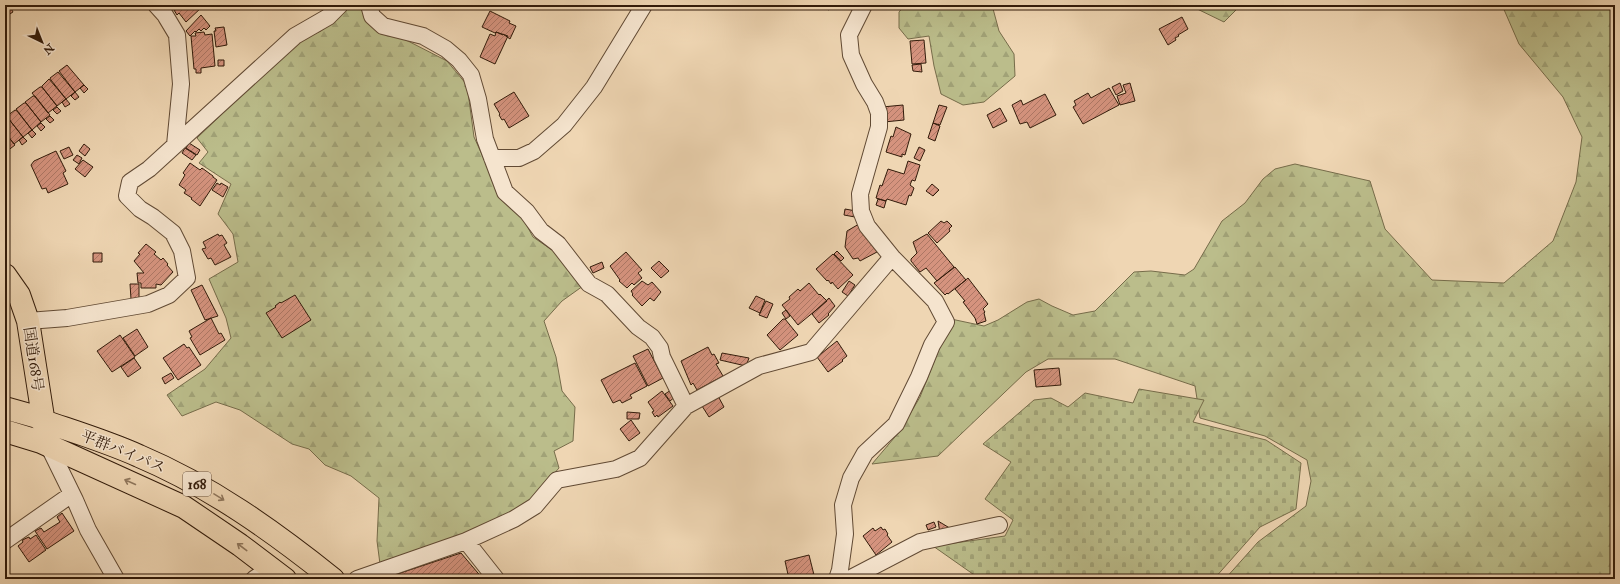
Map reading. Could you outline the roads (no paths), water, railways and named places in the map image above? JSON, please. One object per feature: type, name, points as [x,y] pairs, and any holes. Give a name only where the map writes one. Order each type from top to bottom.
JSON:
[{"type":"highway","name":"国道168号","points":[[5,275],[19,295],[28,320],[40,419],[45,445]]},
{"type":"highway","name":"平群バイパス","points":[[5,408],[40,419],[139,455],[198,484],[256,520],[333,579]]},
{"type":"highway","name":"平群バイパス","points":[[5,432],[45,445],[129,481],[184,507],[240,545],[269,575]]},
{"type":"street","points":[[156,5],[165,14],[177,35],[181,84],[175,145]]},
{"type":"street","points":[[28,320],[66,318],[148,304],[169,295],[187,278],[182,251],[173,233],[140,209],[127,196],[130,182],[149,169],[294,36],[328,17],[340,5]]},
{"type":"street","points":[[369,5],[372,16],[383,26],[423,36],[446,49],[471,75],[478,99],[485,139],[505,192],[528,212],[541,231],[558,244],[589,284],[607,294],[638,327],[652,337],[660,348],[662,357],[686,406]]},
{"type":"street","points":[[492,158],[519,158],[534,151],[564,125],[594,87],[644,5]]},
{"type":"street","points":[[836,579],[840,570],[845,534],[843,505],[851,478],[866,454],[896,424],[919,377],[932,345],[946,322],[935,301],[892,257],[867,226],[861,211],[860,194],[879,127],[879,113],[851,55],[849,35],[864,5]]},
{"type":"street","points":[[357,579],[466,541],[514,520],[535,506],[557,480],[616,469],[640,458],[686,406],[759,366],[811,352],[892,257]]},
{"type":"street","points":[[45,445],[72,494],[88,530],[116,579]]},
{"type":"street","points":[[5,541],[72,494]]},
{"type":"street","points":[[849,579],[920,542],[999,525]]},
{"type":"street","points":[[466,541],[496,579]]}]
